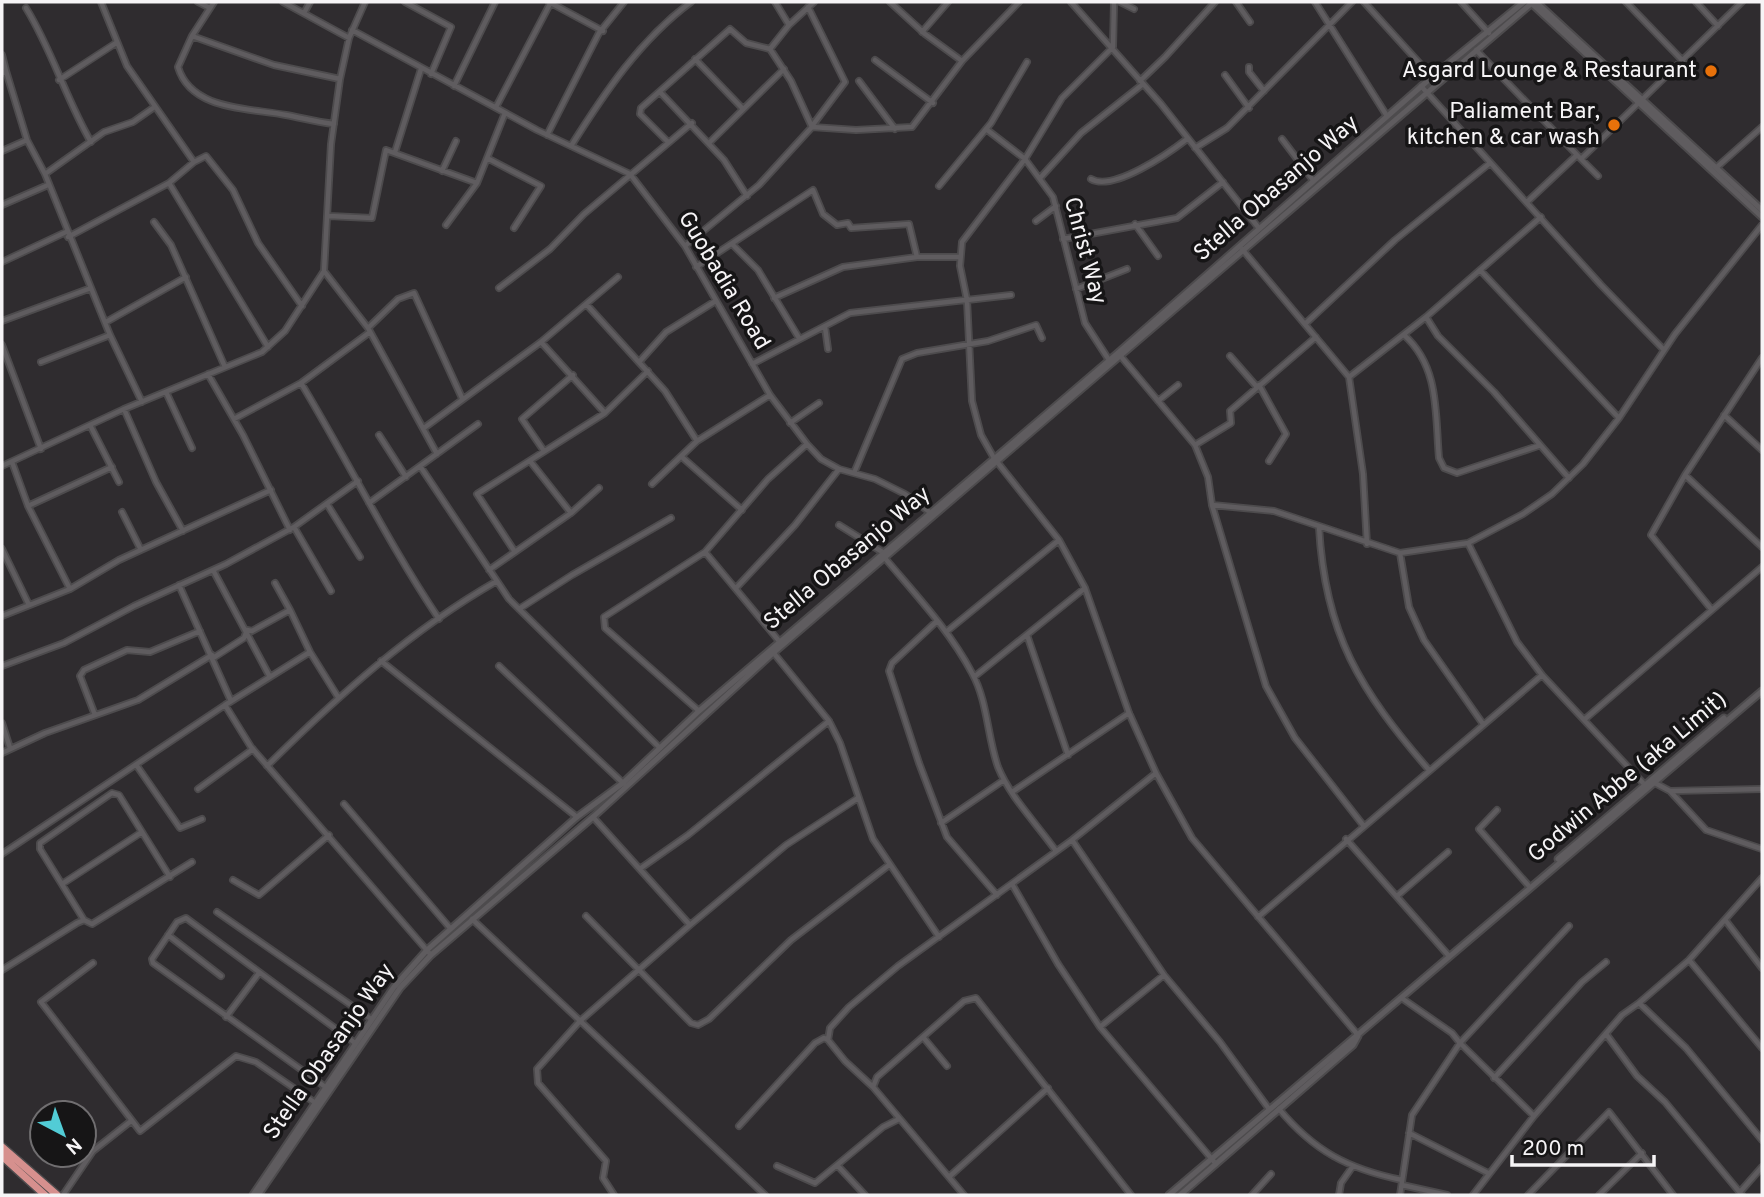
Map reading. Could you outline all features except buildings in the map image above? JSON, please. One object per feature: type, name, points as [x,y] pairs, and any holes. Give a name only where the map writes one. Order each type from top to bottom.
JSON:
[{"type":"highway","points":[[2,1147],[57,1195]]},
{"type":"highway","points":[[2,1156],[45,1195]]},
{"type":"street","points":[[101,2],[116,43],[153,108],[194,162]]},
{"type":"street","points":[[198,2],[210,8]]},
{"type":"street","points":[[214,2],[179,62],[180,74],[211,101],[229,108],[334,124]]},
{"type":"street","points":[[284,2],[349,38]]},
{"type":"street","points":[[304,13],[310,2]]},
{"type":"street","points":[[2,466],[124,409],[268,348],[285,331],[324,271],[334,124],[340,79],[349,38],[365,2]]},
{"type":"street","points":[[405,2],[452,27],[430,74]]},
{"type":"street","points":[[418,8],[421,2]]},
{"type":"street","points":[[454,86],[495,2]]},
{"type":"street","points":[[496,107],[550,2],[603,31]]},
{"type":"street","points":[[559,7],[563,2]]},
{"type":"street","points":[[547,135],[603,31],[624,2]]},
{"type":"street","points":[[571,146],[634,55],[661,24],[691,2]]},
{"type":"street","points":[[775,2],[789,25]]},
{"type":"street","points":[[771,49],[789,25],[814,2]]},
{"type":"street","points":[[890,2],[922,32],[962,61]]},
{"type":"street","points":[[922,32],[948,2]]},
{"type":"street","points":[[811,127],[912,127],[933,103],[962,61],[1018,2]]},
{"type":"street","points":[[1071,2],[1112,47]]},
{"type":"street","points":[[1114,2],[1113,52],[1141,82],[1258,228]]},
{"type":"street","points":[[1120,2],[1134,9]]},
{"type":"street","points":[[1041,177],[1081,133],[1141,82],[1214,2]]},
{"type":"street","points":[[1236,2],[1250,22]]},
{"type":"street","points":[[1315,2],[1387,116]]},
{"type":"street","points":[[1195,148],[1227,128],[1249,108],[1352,2]]},
{"type":"street","points":[[1364,2],[1432,77]]},
{"type":"street","points":[[1461,2],[1490,33],[1535,3],[1762,216]]},
{"type":"street","name":"Stella Obasanjo Way","points":[[253,1195],[324,1086],[402,976],[429,952],[450,928],[577,817],[623,783],[660,748],[673,741],[699,711],[771,651],[779,641],[884,555],[930,513],[942,507],[1241,248],[1258,228],[1312,180],[1524,2]]},
{"type":"street","points":[[1626,2],[1683,61]]},
{"type":"street","points":[[1696,2],[1718,26]]},
{"type":"street","points":[[1527,202],[1641,103],[1742,2]]},
{"type":"street","points":[[685,246],[747,196],[811,127],[845,82],[808,7]]},
{"type":"street","points":[[26,8],[37,25],[59,80],[91,142]]},
{"type":"street","points":[[668,142],[639,112],[730,29],[746,43],[771,49],[784,69],[811,127]]},
{"type":"street","name":"Guobadia Road","points":[[352,30],[547,135],[630,174],[685,246],[714,302],[770,394],[807,444],[821,458],[839,469],[875,479],[905,494],[930,513]]},
{"type":"street","points":[[192,36],[274,65],[340,79]]},
{"type":"street","points":[[59,80],[116,43]]},
{"type":"street","points":[[1112,47],[1062,98],[1025,159],[962,242],[960,257],[970,345],[972,401],[981,435],[996,460],[1059,540],[1085,588],[1129,713],[1156,773],[1192,838],[1358,1036]]},
{"type":"street","points":[[1367,544],[1363,474],[1349,377],[1241,248],[1473,47],[1598,176]]},
{"type":"street","points":[[2,55],[4,72],[27,140],[45,174],[67,234],[142,402]]},
{"type":"street","points":[[695,59],[743,108]]},
{"type":"street","points":[[875,60],[933,103]]},
{"type":"street","points":[[939,186],[986,129],[1027,62]]},
{"type":"street","points":[[1249,68],[1249,72],[1264,91]]},
{"type":"street","points":[[396,152],[421,69]]},
{"type":"street","points":[[709,143],[784,69]]},
{"type":"street","points":[[1225,75],[1249,108]]},
{"type":"street","points":[[859,81],[896,129]]},
{"type":"street","points":[[1423,89],[1664,350]]},
{"type":"street","points":[[660,92],[709,143],[747,196]]},
{"type":"street","points":[[1641,103],[1717,167],[1762,210]]},
{"type":"street","points":[[45,174],[104,132],[133,122],[153,108]]},
{"type":"street","points":[[446,225],[477,183],[505,112]]},
{"type":"street","points":[[499,288],[550,250],[584,214],[692,123]]},
{"type":"street","points":[[1717,167],[1762,127]]},
{"type":"street","name":"Christ Way","points":[[986,129],[1025,159],[1041,177],[1056,206],[1085,323],[1109,360]]},
{"type":"street","points":[[1091,179],[1105,183],[1121,177],[1157,160],[1187,139]]},
{"type":"street","points":[[1282,139],[1312,180]]},
{"type":"street","points":[[2,151],[27,140]]},
{"type":"street","points":[[442,171],[456,141]]},
{"type":"street","points":[[329,216],[372,218],[386,150],[477,183]]},
{"type":"street","points":[[2,262],[67,234],[169,183],[194,162],[206,156],[233,190],[258,243],[302,306]]},
{"type":"street","points":[[487,158],[541,186],[514,228]]},
{"type":"street","points":[[1305,324],[1395,240],[1490,163]]},
{"type":"street","points":[[1063,239],[1177,218],[1223,182]]},
{"type":"street","points":[[169,183],[268,348]]},
{"type":"street","points":[[2,205],[48,185]]},
{"type":"street","points":[[696,267],[790,202],[813,190],[823,214],[837,225],[848,223],[851,228],[864,228],[909,224],[917,257]]},
{"type":"street","points":[[1036,221],[1056,206]]},
{"type":"street","points":[[1349,377],[1426,317],[1541,217]]},
{"type":"street","points":[[154,222],[171,245],[225,367]]},
{"type":"street","points":[[1135,224],[1141,228],[1158,256]]},
{"type":"street","points":[[1212,505],[1274,512],[1400,553],[1468,543],[1524,514],[1569,478],[1619,418],[1664,350],[1762,225]]},
{"type":"street","points":[[732,244],[758,270],[799,338]]},
{"type":"street","points":[[774,298],[843,267],[917,257],[960,257]]},
{"type":"street","points":[[1076,289],[1127,269]]},
{"type":"street","points":[[1480,270],[1619,418]]},
{"type":"street","points":[[324,271],[369,330],[437,454]]},
{"type":"street","points":[[106,322],[186,277]]},
{"type":"street","points":[[424,428],[541,342],[618,277]]},
{"type":"street","points":[[2,321],[90,288]]},
{"type":"street","points":[[234,419],[301,383],[369,330],[398,299],[414,293],[462,398]]},
{"type":"street","points":[[752,364],[849,313],[1011,295]]},
{"type":"street","points":[[640,362],[666,332],[714,302]]},
{"type":"street","points":[[587,305],[665,391],[696,441]]},
{"type":"street","points":[[1426,317],[1433,331],[1494,392],[1538,446],[1569,478]]},
{"type":"street","points":[[854,473],[902,359],[917,353],[970,345],[1036,325],[1042,338]]},
{"type":"street","points":[[825,327],[828,349]]},
{"type":"street","points":[[41,362],[110,335]]},
{"type":"street","points":[[1404,335],[1421,354],[1430,370],[1438,458],[1444,468],[1457,473],[1538,446]]},
{"type":"street","points":[[1195,445],[1230,423],[1230,411],[1316,337]]},
{"type":"street","points":[[541,342],[605,413]]},
{"type":"street","points":[[2,345],[41,449]]},
{"type":"street","points":[[996,460],[1119,355],[1195,445],[1208,477],[1212,505],[1266,686],[1295,738],[1363,825]]},
{"type":"street","points":[[1230,356],[1258,386],[1286,434],[1269,461]]},
{"type":"street","points":[[1712,610],[1651,535],[1685,475],[1762,358]]},
{"type":"street","points":[[515,552],[477,494],[605,413],[648,371]]},
{"type":"street","points":[[208,374],[292,528],[331,592]]},
{"type":"street","points":[[544,451],[522,419],[573,375]]},
{"type":"street","points":[[301,383],[358,481],[389,543],[439,619]]},
{"type":"street","points":[[1158,401],[1178,385]]},
{"type":"street","points":[[166,392],[192,448]]},
{"type":"street","points":[[652,484],[683,458],[696,441],[770,394]]},
{"type":"street","points":[[790,423],[820,403]]},
{"type":"street","points":[[124,409],[156,482],[183,531]]},
{"type":"street","points":[[1724,415],[1762,450]]},
{"type":"street","points":[[369,503],[478,424]]},
{"type":"street","points":[[90,425],[119,482]]},
{"type":"street","points":[[379,435],[406,477]]},
{"type":"street","points":[[699,711],[605,628],[602,621],[705,552],[768,479],[807,444]]},
{"type":"street","points":[[683,458],[742,510]]},
{"type":"street","points":[[530,461],[571,513]]},
{"type":"street","points":[[12,462],[28,506],[70,589]]},
{"type":"street","points":[[420,466],[489,570],[519,609],[660,748]]},
{"type":"street","points":[[28,506],[112,467]]},
{"type":"street","points":[[737,587],[795,525],[839,469]]},
{"type":"street","points":[[1685,475],[1762,547]]},
{"type":"street","points":[[2,666],[64,643],[213,570],[292,528],[358,481]]},
{"type":"street","points":[[489,570],[571,513],[599,488]]},
{"type":"street","points":[[2,616],[70,589],[141,550],[271,490]]},
{"type":"street","points":[[327,504],[360,557]]},
{"type":"street","points":[[258,1195],[392,1000],[429,952],[593,817],[771,651],[942,507]]},
{"type":"street","points":[[122,512],[141,550]]},
{"type":"street","points":[[519,609],[671,518]]},
{"type":"street","points":[[839,525],[884,555],[946,632],[974,677],[992,748],[1004,780],[1056,851]]},
{"type":"street","points":[[1319,527],[1326,596],[1339,639],[1386,721],[1429,770]]},
{"type":"street","points":[[946,632],[1059,540]]},
{"type":"street","points":[[1468,543],[1517,642],[1542,675],[1648,782],[1670,791],[1762,789]]},
{"type":"street","points":[[2,549],[29,605]]},
{"type":"street","points":[[705,552],[737,587],[779,641]]},
{"type":"street","points":[[1400,553],[1409,607],[1424,640],[1483,724]]},
{"type":"street","points":[[1585,720],[1762,568]]},
{"type":"street","points":[[213,570],[270,677]]},
{"type":"street","points":[[267,766],[338,697],[439,619],[497,581]]},
{"type":"street","points":[[275,583],[310,652],[338,697]]},
{"type":"street","points":[[179,585],[231,701]]},
{"type":"street","points":[[974,677],[1085,588]]},
{"type":"street","points":[[247,630],[252,632],[290,610]]},
{"type":"street","points":[[937,621],[892,663],[889,671],[947,837],[997,895]]},
{"type":"street","points":[[2,753],[138,700],[244,638],[247,630]]},
{"type":"street","points":[[95,715],[80,676],[84,670],[127,650],[150,652],[200,631]]},
{"type":"street","points":[[1027,635],[1068,755]]},
{"type":"street","points":[[771,651],[829,721],[840,743],[873,839],[939,937]]},
{"type":"street","points":[[2,854],[231,701],[310,652]]},
{"type":"street","points":[[382,662],[577,817]]},
{"type":"street","points":[[499,666],[623,783]]},
{"type":"street","points":[[1258,917],[1346,839],[1542,675]]},
{"type":"street","name":"Godwin Abbe (aka Limit)","points":[[1517,898],[1528,885],[1648,782],[1760,691]]},
{"type":"street","points":[[225,705],[236,728],[253,750],[429,952]]},
{"type":"street","points":[[1012,792],[1129,713]]},
{"type":"street","points":[[641,868],[688,835],[829,721]]},
{"type":"street","points":[[2,723],[10,748]]},
{"type":"street","points":[[198,789],[253,750]]},
{"type":"street","points":[[137,766],[177,825],[183,828],[202,819]]},
{"type":"street","points":[[828,1040],[830,1028],[849,1007],[1072,840],[1156,773]]},
{"type":"street","points":[[941,823],[1004,780]]},
{"type":"street","name":"Godwin Abbe (aka Limit)","points":[[1180,1195],[1269,1109],[1349,1040],[1358,1036],[1403,999],[1648,782]]},
{"type":"street","points":[[1670,791],[1691,817],[1706,830],[1762,849]]},
{"type":"street","points":[[170,877],[119,795],[112,793],[41,841],[40,849],[84,920],[92,924],[170,877],[192,862]]},
{"type":"street","points":[[614,1195],[603,1178],[606,1161],[559,1111],[535,1075],[546,1056],[580,1021],[786,845],[858,798]]},
{"type":"street","points":[[344,804],[450,928]]},
{"type":"street","points":[[1497,810],[1479,829],[1528,885]]},
{"type":"street","points":[[593,817],[690,925]]},
{"type":"street","points":[[62,884],[142,832]]},
{"type":"street","points":[[233,880],[259,895],[329,835]]},
{"type":"street","points":[[1346,839],[1449,956]]},
{"type":"street","points":[[1072,840],[1164,975],[1220,1042],[1269,1109]]},
{"type":"street","points":[[1397,896],[1448,852]]},
{"type":"street","points":[[586,916],[691,1023],[704,1023],[791,940],[889,865]]},
{"type":"street","points":[[1473,1195],[1488,1172],[1534,1116],[1622,1015],[1689,960],[1762,878]]},
{"type":"street","points":[[1012,884],[1058,964],[1100,1027],[1214,1161]]},
{"type":"street","points":[[218,912],[372,1018]]},
{"type":"street","points":[[324,1086],[152,962],[177,922],[186,918],[355,1043]]},
{"type":"street","points":[[472,919],[765,1195]]},
{"type":"street","points":[[2,970],[84,920]]},
{"type":"street","points":[[1726,921],[1762,968]]},
{"type":"street","points":[[1400,1195],[1412,1115],[1460,1043],[1569,926]]},
{"type":"street","points":[[168,935],[221,976]]},
{"type":"street","points":[[1689,960],[1762,1048]]},
{"type":"street","points":[[1493,1078],[1582,982],[1606,962]]},
{"type":"street","points":[[93,963],[41,1002],[140,1131],[145,1130],[236,1056],[256,1062],[314,1102]]},
{"type":"street","points":[[226,1017],[259,974]]},
{"type":"street","points":[[1100,1027],[1164,975]]},
{"type":"street","points":[[873,1087],[877,1077],[964,1001],[976,998],[1131,1195]]},
{"type":"street","points":[[1403,999],[1452,1032],[1493,1078],[1534,1116]]},
{"type":"street","points":[[1639,1003],[1686,1048],[1762,1140]]},
{"type":"street","points":[[1606,1034],[1637,1076],[1665,1102],[1741,1194],[1762,1167]]},
{"type":"street","name":"Godwin Abbe (aka Limit)","points":[[1170,1195],[1279,1109],[1353,1045],[1358,1036]]},
{"type":"street","points":[[923,1037],[947,1066]]},
{"type":"street","points":[[739,1126],[815,1043],[824,1038],[873,1087],[964,1195]]},
{"type":"street","points":[[950,1176],[1048,1088]]},
{"type":"street","points":[[1279,1109],[1302,1136],[1322,1152],[1353,1166],[1447,1195]]},
{"type":"street","points":[[1528,1195],[1604,1114],[1612,1114],[1672,1195]]},
{"type":"street","points":[[778,1166],[815,1183],[883,1127],[899,1118]]},
{"type":"street","points":[[64,1195],[93,1151],[131,1121]]},
{"type":"street","points":[[1409,1133],[1488,1172]]},
{"type":"street","points":[[1599,1195],[1642,1153]]},
{"type":"street","points":[[837,1165],[865,1195]]},
{"type":"street","points":[[1339,1195],[1341,1183],[1353,1166]]},
{"type":"street","points":[[1252,1195],[1271,1174]]},
{"type":"place","name":"Asgard Lounge & Restaurant","points":[[1711,71]]},
{"type":"place","name":"Paliament Bar, kitchen & car wash","points":[[1614,125]]}]
